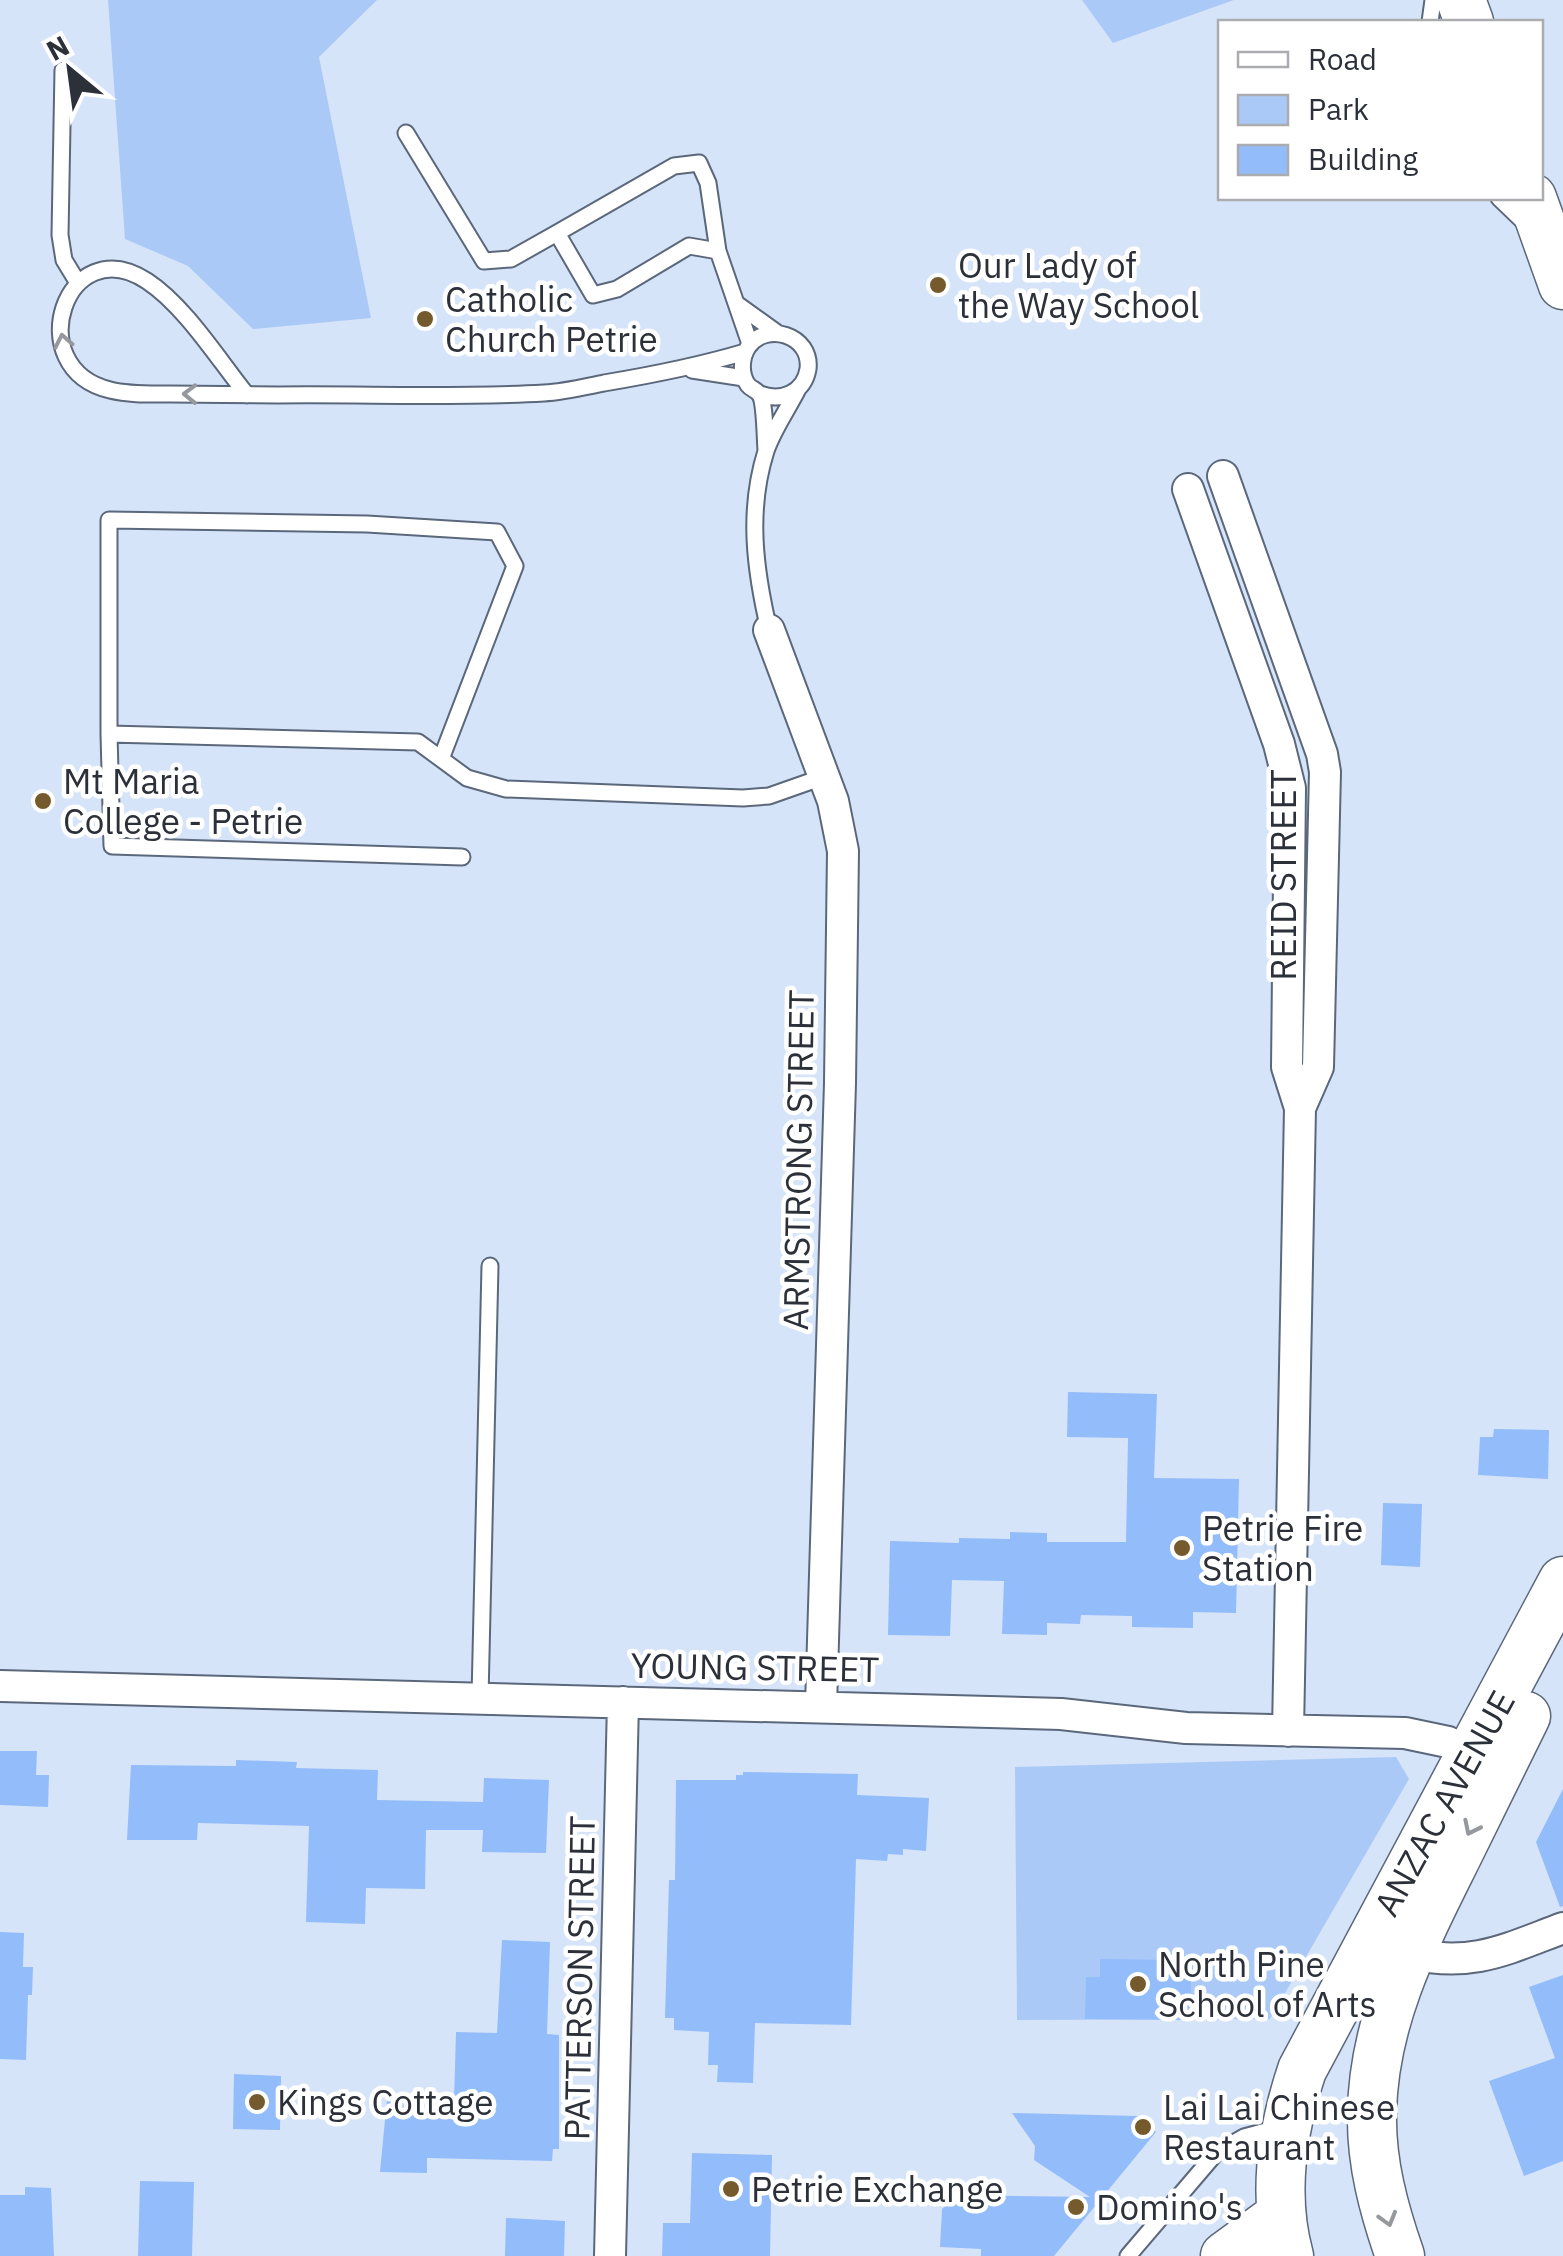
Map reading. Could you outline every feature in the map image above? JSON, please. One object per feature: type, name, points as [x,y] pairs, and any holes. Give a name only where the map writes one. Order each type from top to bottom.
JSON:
[{"type":"highway","points":[[1533,200],[1556,266]]},
{"type":"highway","name":"ANZAC AVENUE","points":[[1400,2256],[1378,2181],[1372,2112],[1378,2046],[1386,2013],[1486,1761],[1563,1582]]},
{"type":"highway","name":"ANZAC AVENUE","points":[[1285,2236],[1280,2184],[1286,2126],[1309,2054],[1486,1761],[1563,1647]]},
{"type":"highway","points":[[1225,2256],[1285,2236]]},
{"type":"street","name":"REID STREET","points":[[1223,476],[1322,754],[1325,772],[1318,1067],[1300,1108]]},
{"type":"street","name":"REID STREET","points":[[1188,489],[1287,768],[1290,824],[1286,1067],[1300,1108],[1288,1730]]},
{"type":"street","name":"ARMSTRONG STREET","points":[[768,630],[836,814],[843,851],[822,1706]]},
{"type":"street","name":"YOUNG STREET","points":[[0,1686],[1061,1714],[1164,1727],[1404,1732],[1448,1742],[1486,1761]]},
{"type":"street","name":"PATTERSON STREET","points":[[610,2256],[623,1702]]},
{"type":"street","points":[[1410,1954],[1435,1960],[1467,1960],[1563,1928]]},
{"type":"lane","points":[[63,70],[60,235],[64,260],[78,283]]},
{"type":"lane","points":[[406,133],[484,261],[511,259],[674,166],[699,163],[708,183],[718,252],[748,348],[744,378]]},
{"type":"lane","points":[[1500,200],[1556,266]]},
{"type":"lane","points":[[557,233],[593,295],[617,289],[689,246],[718,252]]},
{"type":"lane","points":[[247,395],[173,304],[128,271],[109,268],[92,272],[67,298],[60,317],[60,337],[72,365],[93,385],[134,394],[247,395],[547,393],[688,369],[748,348],[758,338],[776,332]]},
{"type":"lane","points":[[737,304],[804,349],[808,370],[766,450],[754,513],[756,574],[768,630]]},
{"type":"lane","points":[[688,369],[744,378],[760,394],[780,398],[798,388]]},
{"type":"lane","points":[[760,394],[766,450]]},
{"type":"lane","points":[[441,759],[515,566],[496,532],[366,524],[109,520],[112,846],[462,856]]},
{"type":"lane","points":[[108,734],[418,742],[467,778],[506,789],[743,798],[769,796],[823,777]]},
{"type":"lane","points":[[480,1698],[490,1266]]},
{"type":"lane","points":[[1128,2256],[1216,2153],[1244,2137],[1286,2126]]},
{"type":"green space","points":[[108,0],[377,0],[319,57],[371,318],[253,329],[188,266],[125,239]]},
{"type":"green space","points":[[1082,0],[1234,0],[1113,43]]},
{"type":"green space","points":[[1396,1757],[1409,1779],[1270,2019],[1017,2020],[1015,1767]]},
{"type":"building","points":[[1068,1392],[1157,1394],[1154,1478],[1239,1479],[1236,1613],[1193,1612],[1193,1628],[1132,1627],[1132,1616],[1081,1615],[1080,1624],[1047,1623],[1047,1635],[1002,1634],[1004,1581],[952,1580],[950,1636],[888,1635],[890,1541],[959,1543],[959,1538],[1010,1539],[1010,1532],[1047,1533],[1047,1542],[1126,1542],[1128,1438],[1067,1437]]},
{"type":"building","points":[[1494,1429],[1549,1430],[1548,1479],[1478,1475],[1480,1437],[1493,1437]]},
{"type":"building","points":[[1383,1503],[1422,1504],[1420,1567],[1381,1565]]},
{"type":"building","points":[[0,1751],[37,1751],[36,1775],[49,1775],[48,1807],[0,1805]]},
{"type":"building","points":[[236,1760],[297,1762],[296,1768],[378,1770],[377,1800],[483,1802],[484,1778],[549,1780],[546,1853],[482,1852],[483,1830],[426,1830],[425,1889],[366,1888],[365,1924],[306,1922],[309,1826],[198,1823],[197,1840],[127,1840],[131,1765],[236,1766]]},
{"type":"building","points":[[858,1774],[857,1795],[929,1798],[926,1851],[903,1849],[903,1855],[888,1854],[887,1861],[856,1859],[851,2025],[755,2023],[753,2083],[717,2082],[718,2065],[708,2065],[709,2032],[674,2030],[674,2018],[665,2018],[669,1880],[675,1880],[676,1780],[736,1780],[736,1775]]},
{"type":"building","points":[[1563,1789],[1563,1906],[1560,1907],[1536,1842]]},
{"type":"building","points":[[0,1932],[24,1933],[23,1967],[33,1967],[26,2060],[0,2059]]},
{"type":"building","points":[[502,1940],[550,1942],[547,2034],[559,2035],[559,2149],[553,2149],[552,2161],[427,2158],[427,2173],[380,2172],[387,2099],[454,2101],[456,2032],[497,2033]]},
{"type":"building","name":"North Pine School of Arts","points":[[1100,1959],[1182,1960],[1182,1978],[1191,1979],[1190,2020],[1085,2019],[1086,1977],[1100,1977]]},
{"type":"building","points":[[1563,1975],[1563,2161],[1524,2176],[1489,2081],[1555,2058],[1529,1987]]},
{"type":"building","name":"Kings Cottage","points":[[234,2074],[281,2076],[280,2130],[233,2129]]},
{"type":"building","points":[[1012,2113],[1138,2116],[1156,2132],[1054,2256],[981,2256],[981,2249],[940,2247],[942,2209],[958,2195],[1090,2197],[1034,2160],[1035,2146]]},
{"type":"building","name":"Petrie Exchange","points":[[692,2153],[772,2155],[770,2256],[662,2256],[663,2223],[690,2223]]},
{"type":"building","points":[[140,2181],[194,2182],[192,2256],[138,2256]]},
{"type":"building","points":[[25,2187],[51,2188],[54,2256],[0,2256],[0,2195],[25,2195]]},
{"type":"building","points":[[506,2218],[565,2221],[564,2256],[505,2256]]},
{"type":"place","name":"Our Lady of the Way School","points":[[938,285]]},
{"type":"place","name":"Catholic Church Petrie","points":[[425,319]]},
{"type":"place","name":"Mt Maria College - Petrie","points":[[43,801]]},
{"type":"place","name":"Petrie Fire Station","points":[[1182,1548]]},
{"type":"place","name":"North Pine School of Arts","points":[[1138,1984]]},
{"type":"place","name":"Kings Cottage","points":[[257,2102]]},
{"type":"place","name":"Lai Lai Chinese Restaurant","points":[[1143,2127]]},
{"type":"place","name":"Petrie Exchange","points":[[731,2189]]},
{"type":"place","name":"Domino's","points":[[1076,2207]]}]
